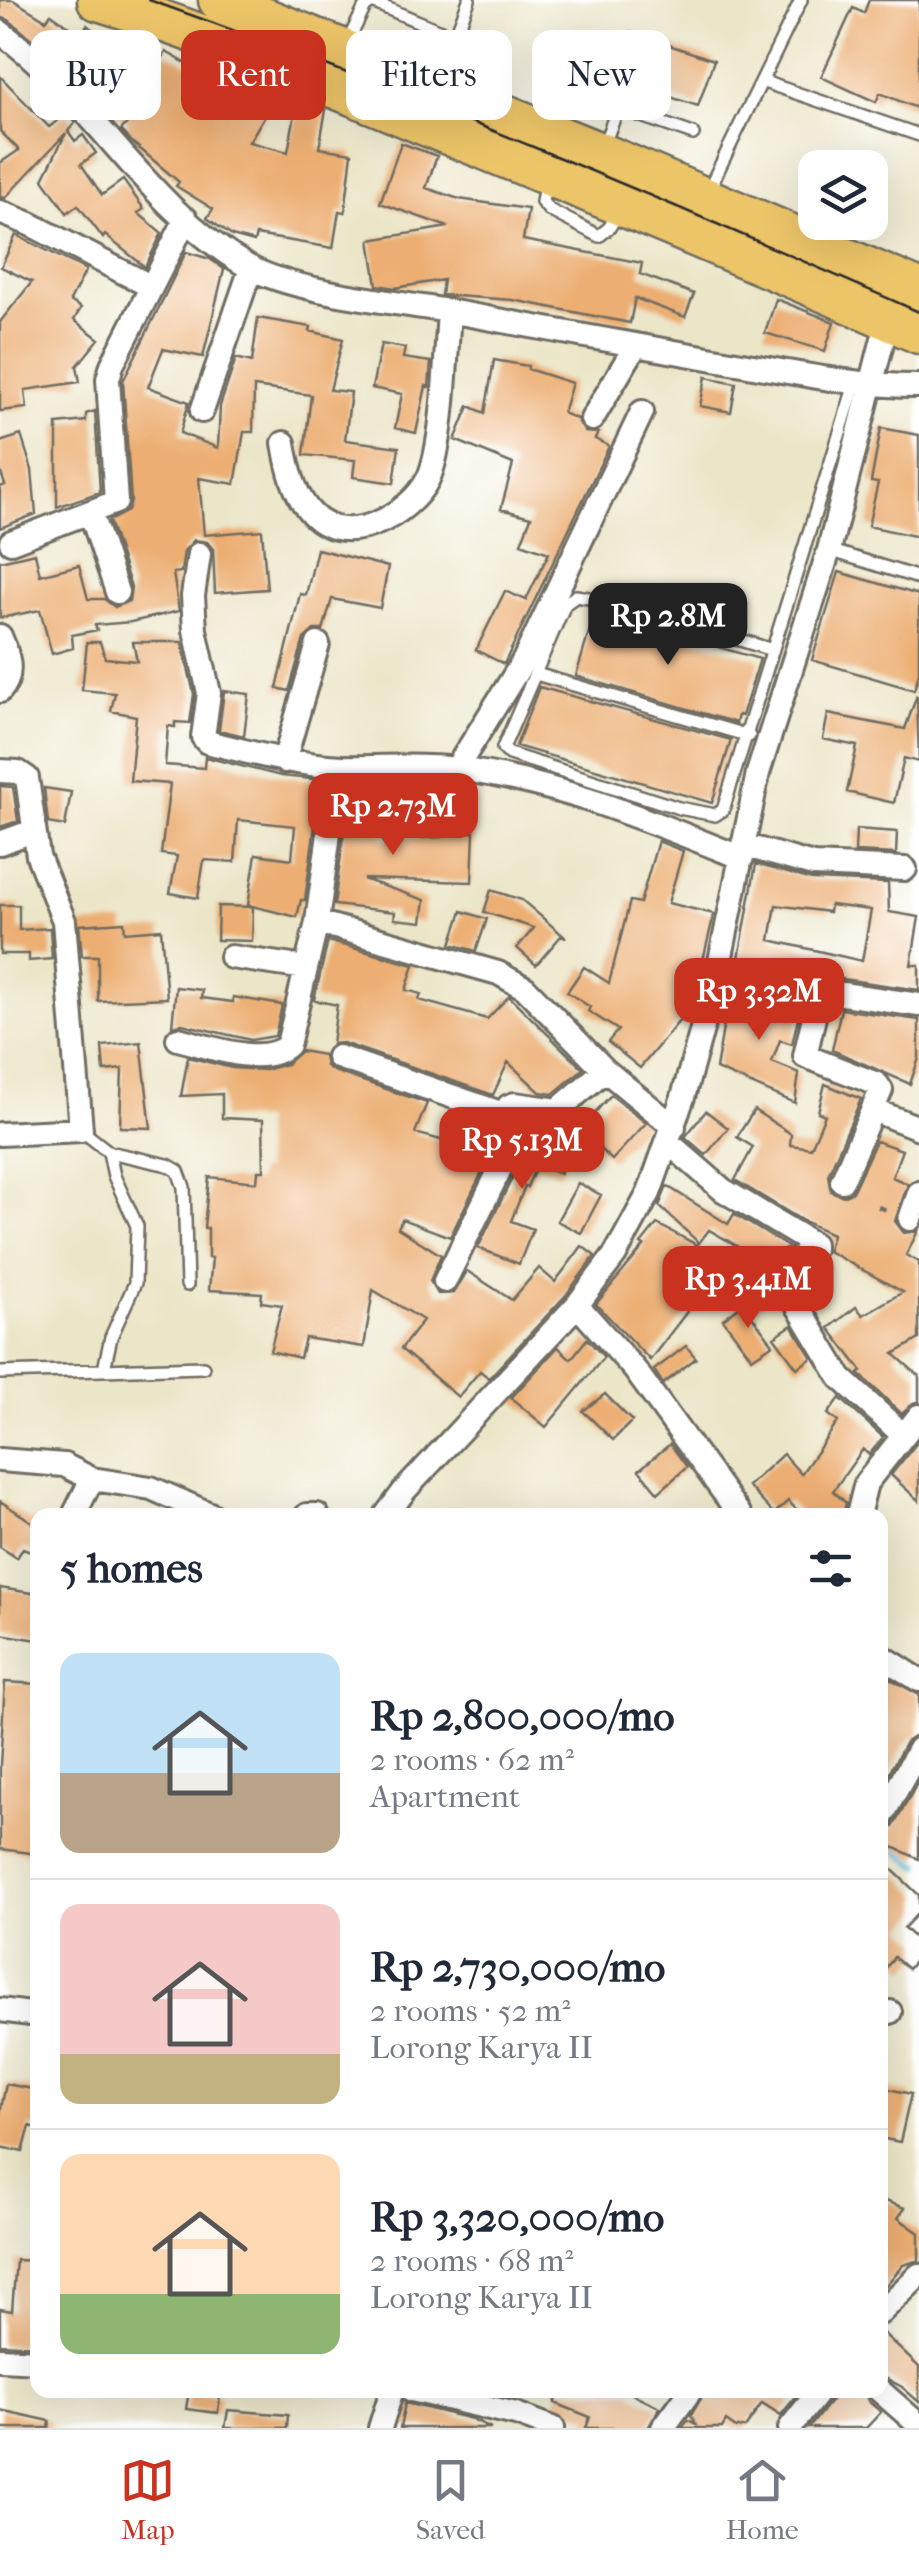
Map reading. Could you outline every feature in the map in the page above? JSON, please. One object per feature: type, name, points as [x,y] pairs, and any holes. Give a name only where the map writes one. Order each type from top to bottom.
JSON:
[{"type":"highway","points":[[98,0],[188,30]]},
{"type":"highway","points":[[219,0],[346,49]]},
{"type":"highway","points":[[256,30],[262,17]]},
{"type":"highway","points":[[326,85],[623,205],[904,326]]},
{"type":"highway","points":[[512,117],[919,290]]},
{"type":"street","points":[[0,32],[50,71],[129,165],[186,219],[250,268],[310,286],[636,345],[864,385],[919,386]]},
{"type":"street","points":[[0,212],[150,286]]},
{"type":"street","points":[[11,542],[116,502],[108,379],[186,219]]},
{"type":"street","points":[[202,411],[250,268]]},
{"type":"street","points":[[284,444],[294,485],[312,514],[324,523],[337,527],[370,526],[404,509],[428,481],[433,468],[449,311]]},
{"type":"street","points":[[394,1503],[577,1305],[616,1255],[649,1193],[671,1135],[717,976],[743,851],[756,739],[829,550],[864,385],[904,326]]},
{"type":"street","points":[[592,419],[636,345]]},
{"type":"street","points":[[456,769],[524,660],[642,412]]},
{"type":"street","points":[[91,514],[117,592]]},
{"type":"street","points":[[199,554],[193,596],[209,693],[204,740],[284,760],[338,767],[456,769],[614,806],[743,851],[813,864],[905,869]]},
{"type":"street","points":[[0,636],[10,664],[0,692]]},
{"type":"street","points":[[284,760],[318,644]]},
{"type":"street","points":[[178,1039],[238,1055],[283,1050],[288,1045],[317,922],[338,767]]},
{"type":"street","points":[[0,772],[18,772],[27,778],[41,868],[64,921],[80,1130],[0,1134]]},
{"type":"street","points":[[0,843],[33,831]]},
{"type":"street","points":[[317,922],[508,978],[524,988],[722,1190],[813,1244],[813,1249],[780,1270],[779,1275],[841,1378],[904,1436]]},
{"type":"street","points":[[231,957],[306,968]]},
{"type":"street","points":[[717,976],[919,1005]]},
{"type":"street","points":[[820,990],[804,1054],[877,1084],[881,1090],[842,1180]]},
{"type":"street","points":[[338,1057],[506,1115]]},
{"type":"street","points":[[445,1281],[506,1159],[500,1142],[509,1106],[558,1110],[605,1070]]},
{"type":"street","points":[[873,1110],[919,1128]]},
{"type":"street","points":[[910,1220],[919,1193]]},
{"type":"street","points":[[577,1305],[635,1370],[735,1508]]},
{"type":"street","points":[[860,1508],[866,1483],[919,1416]]},
{"type":"street","points":[[0,1460],[64,1465],[92,1479],[150,1488],[190,1508]]},
{"type":"street","points":[[78,1508],[92,1479]]},
{"type":"street","points":[[888,1660],[919,1680]]},
{"type":"street","points":[[888,1805],[919,1749]]},
{"type":"street","points":[[0,2010],[30,2014]]},
{"type":"street","points":[[888,2305],[919,2275]]},
{"type":"street","points":[[0,2359],[30,2361]]},
{"type":"street","points":[[888,2397],[919,2425]]},
{"type":"street","points":[[380,2428],[389,2398]]},
{"type":"street","points":[[447,2398],[516,2414],[552,2428]]},
{"type":"street","points":[[516,2414],[520,2398]]},
{"type":"street","points":[[663,2428],[685,2398]]},
{"type":"street","points":[[790,2428],[814,2398]]},
{"type":"lane","points":[[458,30],[469,0]]},
{"type":"lane","points":[[705,197],[801,0]]},
{"type":"lane","points":[[353,30],[372,2],[437,30]]},
{"type":"lane","points":[[343,48],[346,42]]},
{"type":"lane","points":[[764,82],[919,135]]},
{"type":"lane","points":[[600,153],[618,108],[693,134]]},
{"type":"lane","points":[[772,650],[626,604],[576,596],[565,604],[503,745],[506,752],[679,808],[721,814],[756,739],[772,650],[864,385]]},
{"type":"lane","points":[[829,550],[919,578]]},
{"type":"lane","points":[[536,674],[756,739]]},
{"type":"lane","points":[[80,1130],[109,1152],[168,1164],[182,1176],[187,1284]]},
{"type":"lane","points":[[104,1370],[111,1337],[135,1283],[137,1226],[112,1170],[109,1152]]},
{"type":"lane","points":[[0,1373],[203,1367]]},
{"type":"building","points":[[0,0],[13,0],[46,20],[51,14],[74,30],[30,30],[30,38],[0,17]]},
{"type":"building","points":[[869,0],[919,0],[919,109],[880,93],[876,102],[821,77],[853,8],[864,13]]},
{"type":"building","points":[[671,46],[714,60],[698,106],[671,97]]},
{"type":"building","points":[[166,52],[181,60],[181,120],[262,120],[249,142],[288,152],[294,120],[324,120],[319,148],[352,153],[345,212],[339,211],[333,248],[256,235],[254,242],[232,236],[207,218],[213,209],[176,186],[179,182],[132,142],[121,130],[127,120],[161,120],[161,61]]},
{"type":"building","points":[[0,76],[30,107],[30,120],[42,120],[49,127],[59,120],[72,120],[75,123],[68,131],[75,141],[83,135],[96,153],[81,164],[102,195],[123,180],[144,209],[138,213],[162,233],[145,267],[105,235],[103,238],[78,205],[67,213],[43,179],[66,133],[5,198],[0,197],[0,163],[19,150],[0,131]]},
{"type":"building","points":[[401,143],[437,156],[426,188],[459,199],[528,209],[523,240],[642,263],[640,274],[694,294],[685,317],[635,298],[630,323],[513,300],[441,295],[443,280],[395,288],[377,285],[370,240],[448,227],[380,203]]},
{"type":"building","points":[[16,235],[86,270],[70,301],[81,308],[74,320],[99,339],[77,366],[80,382],[25,390],[27,408],[0,411],[0,322],[32,282],[1,267]]},
{"type":"building","points":[[186,252],[210,259],[224,269],[203,357],[163,349],[148,387],[189,402],[180,433],[218,448],[220,406],[236,358],[252,362],[258,318],[311,327],[310,331],[343,339],[330,390],[351,392],[345,440],[399,447],[394,483],[353,477],[355,460],[304,455],[311,395],[254,387],[253,432],[244,432],[235,484],[199,478],[204,535],[262,530],[267,589],[215,593],[213,549],[207,542],[194,540],[184,551],[181,572],[173,573],[179,611],[95,625],[97,630],[72,635],[73,648],[52,654],[40,610],[0,618],[0,561],[35,553],[40,575],[79,565],[88,599],[104,599],[115,607],[129,601],[131,587],[109,521],[128,511],[131,501],[123,381]]},
{"type":"building","points":[[776,299],[834,322],[825,351],[765,333]]},
{"type":"building","points":[[381,344],[405,348],[403,358],[431,362],[429,387],[426,386],[416,433],[395,428],[402,394],[372,388]]},
{"type":"building","points":[[494,360],[528,366],[572,383],[563,413],[577,419],[585,432],[598,433],[595,439],[609,446],[504,664],[476,650],[505,591],[526,600],[549,553],[521,543],[531,517],[501,509],[513,464],[455,440],[469,406],[485,413]]},
{"type":"building","points":[[706,377],[736,383],[731,412],[700,406]]},
{"type":"building","points":[[95,411],[100,492],[57,507],[57,424],[86,421],[86,414]]},
{"type":"building","points":[[881,428],[919,435],[919,537],[868,526],[878,483],[871,482]]},
{"type":"building","points":[[21,435],[32,470],[36,514],[0,528],[0,487],[5,485],[0,470],[0,442]]},
{"type":"building","points":[[317,549],[388,567],[380,608],[332,599],[323,630],[314,630],[304,639],[289,691],[277,688],[300,594],[306,595]]},
{"type":"building","points":[[839,572],[919,595],[919,673],[914,690],[812,660]]},
{"type":"building","points":[[595,612],[760,659],[742,716],[738,715],[736,723],[576,676]]},
{"type":"building","points":[[87,642],[100,642],[105,658],[137,661],[133,642],[182,642],[194,694],[190,723],[175,722],[175,727],[168,726],[165,765],[204,768],[205,757],[281,776],[321,780],[305,900],[301,900],[297,917],[248,905],[256,854],[292,859],[295,826],[238,820],[235,862],[204,860],[198,898],[170,893],[177,856],[161,854],[170,784],[130,781],[136,716],[111,711],[115,693],[82,690]]},
{"type":"building","points":[[539,687],[731,740],[712,803],[516,746]]},
{"type":"building","points":[[224,691],[249,694],[244,736],[219,730]]},
{"type":"building","points":[[917,695],[919,762],[904,758],[894,803],[847,792],[857,746],[823,739],[828,714],[905,729]]},
{"type":"building","points":[[351,782],[386,782],[383,839],[442,837],[442,831],[474,832],[472,882],[363,879],[425,900],[422,922],[394,919],[395,912],[334,905]]},
{"type":"building","points":[[0,786],[13,787],[18,821],[0,827]]},
{"type":"building","points":[[44,788],[71,792],[65,826],[48,823]]},
{"type":"building","points":[[856,829],[897,832],[896,854],[855,852]]},
{"type":"building","points":[[658,841],[683,851],[668,903],[714,914],[688,1023],[680,1020],[640,1068],[608,1042],[618,1030],[567,992],[584,967],[609,983],[630,901],[640,903]]},
{"type":"building","points":[[756,864],[812,880],[888,883],[889,912],[919,917],[911,965],[919,965],[919,990],[738,964]],"holes":[[[776,905],[829,912],[830,905],[871,910],[862,961],[770,940]]]},
{"type":"building","points":[[491,890],[522,900],[566,938],[561,936],[536,965],[517,948],[534,928],[484,912]]},
{"type":"building","points":[[0,905],[19,905],[19,930],[50,928],[52,959],[29,961],[29,954],[0,954]]},
{"type":"building","points":[[218,906],[253,907],[252,941],[217,940]]},
{"type":"building","points":[[462,911],[487,919],[476,951],[451,944]]},
{"type":"building","points":[[124,922],[125,932],[161,929],[167,998],[98,1001],[98,956],[82,956],[79,925]]},
{"type":"building","points":[[328,941],[414,965],[406,990],[421,994],[419,1000],[487,1019],[509,996],[583,1069],[553,1094],[540,1092],[508,1062],[493,1095],[343,1043],[332,1044],[337,1005],[314,1000]]},
{"type":"building","points":[[176,987],[202,990],[201,998],[233,1002],[233,997],[282,1005],[275,1036],[251,1040],[182,1024],[172,1026]]},
{"type":"building","points":[[729,993],[801,1005],[792,1044],[780,1040],[772,1062],[799,1073],[795,1103],[716,1069]]},
{"type":"building","points":[[841,1009],[919,1020],[919,1058],[910,1084],[832,1050]]},
{"type":"building","points":[[141,1042],[151,1128],[120,1127],[122,1069],[104,1071],[102,1046]]},
{"type":"building","points":[[301,1051],[324,1055],[326,1066],[333,1071],[427,1103],[415,1133],[474,1149],[483,1123],[489,1125],[485,1144],[489,1158],[450,1237],[402,1219],[398,1228],[441,1255],[430,1281],[438,1294],[454,1293],[467,1271],[512,1300],[539,1268],[555,1282],[582,1246],[595,1256],[566,1295],[489,1378],[480,1371],[458,1397],[401,1349],[423,1320],[373,1290],[364,1347],[305,1338],[300,1358],[270,1351],[282,1305],[261,1302],[262,1293],[209,1290],[212,1258],[208,1258],[208,1228],[204,1228],[209,1177],[257,1182],[258,1171],[264,1171],[263,1120],[222,1118],[222,1094],[181,1096],[188,1057],[232,1068],[265,1070],[286,1064]]},
{"type":"building","points":[[825,1084],[861,1099],[828,1175],[831,1191],[843,1196],[852,1192],[876,1141],[902,1150],[892,1177],[908,1184],[895,1221],[904,1233],[918,1231],[906,1255],[919,1262],[919,1339],[894,1354],[919,1376],[919,1401],[902,1414],[859,1374],[862,1371],[829,1328],[856,1307],[863,1315],[903,1292],[828,1251],[832,1234],[735,1180],[753,1147],[737,1137],[754,1110],[791,1134],[790,1145],[811,1148],[825,1115],[818,1112]]},
{"type":"building","points":[[611,1095],[646,1123],[612,1160],[579,1130]]},
{"type":"building","points":[[706,1111],[728,1128],[706,1155],[685,1137]]},
{"type":"building","points":[[521,1120],[541,1123],[536,1134],[571,1148],[560,1174],[537,1165],[525,1186],[511,1221],[533,1229],[519,1264],[478,1248],[518,1166],[516,1141]]},
{"type":"building","points":[[578,1183],[601,1195],[581,1233],[557,1221]]},
{"type":"building","points":[[667,1186],[728,1224],[734,1214],[788,1247],[772,1258],[765,1269],[773,1295],[757,1306],[716,1277],[737,1246],[709,1230],[699,1243],[659,1206]]},
{"type":"building","points":[[657,1224],[697,1245],[689,1255],[715,1275],[650,1360],[596,1304],[644,1246],[641,1244]]},
{"type":"building","points":[[743,1304],[773,1344],[752,1358],[723,1319]]},
{"type":"building","points":[[792,1325],[812,1358],[797,1368],[774,1337]]},
{"type":"building","points":[[587,1339],[604,1357],[546,1427],[511,1398],[558,1347],[571,1359]]},
{"type":"building","points":[[686,1346],[696,1358],[663,1384],[654,1370]]},
{"type":"building","points":[[605,1394],[632,1421],[613,1440],[583,1411]]},
{"type":"building","points":[[840,1398],[883,1437],[869,1455],[863,1449],[833,1491],[846,1503],[845,1508],[795,1508],[788,1501],[780,1508],[768,1508],[748,1486],[783,1454],[801,1474],[838,1422],[828,1414]]},
{"type":"building","points":[[919,1440],[919,1501],[891,1475]]},
{"type":"building","points":[[670,1444],[687,1467],[658,1493],[639,1470]]},
{"type":"building","points":[[0,1501],[30,1521],[30,1551],[23,1548],[17,1558],[0,1547]]},
{"type":"building","points":[[0,1588],[30,1593],[30,1639],[0,1634]]},
{"type":"building","points":[[888,1678],[919,1695],[919,1734],[906,1742],[888,1775]]},
{"type":"building","points":[[5,1682],[30,1684],[30,1853],[0,1849]]},
{"type":"building","points":[[919,1780],[919,1859],[888,1845],[888,1830]]},
{"type":"building","points":[[888,1866],[919,1895],[919,1912],[904,1928],[919,1942],[919,1956],[908,1969],[894,1957],[888,1965]]},
{"type":"building","points":[[6,2084],[30,2088],[30,2126],[23,2152],[0,2147],[0,2114]]},
{"type":"building","points":[[888,2089],[911,2094],[900,2142],[888,2140]]},
{"type":"building","points":[[888,2202],[905,2208],[898,2218],[919,2233],[919,2260],[903,2265],[888,2283]]},
{"type":"building","points":[[16,2260],[30,2261],[30,2346],[0,2344],[0,2309],[12,2311]]},
{"type":"building","points":[[888,2338],[919,2367],[919,2402],[888,2379]]},
{"type":"building","points":[[188,2398],[220,2398],[218,2413],[186,2409]]},
{"type":"building","points":[[557,2398],[641,2398],[660,2407],[648,2428],[586,2428],[590,2417],[555,2403]]},
{"type":"building","points":[[701,2398],[795,2398],[781,2415],[762,2403],[745,2428],[736,2428],[726,2421],[722,2428],[682,2428],[688,2420],[696,2424],[691,2415]]},
{"type":"building","points":[[867,2398],[881,2412],[866,2428],[809,2428],[832,2399]]},
{"type":"building","points":[[405,2403],[472,2419],[491,2428],[400,2428]]},
{"type":"building","points":[[0,2410],[50,2421],[49,2428],[0,2428]]},
{"type":"building","points":[[228,2410],[288,2415],[287,2428],[225,2428]]},
{"type":"waterway","points":[[888,1846],[919,1866]]},
{"type":"tram line","points":[[149,0],[537,148],[919,312]]}]
